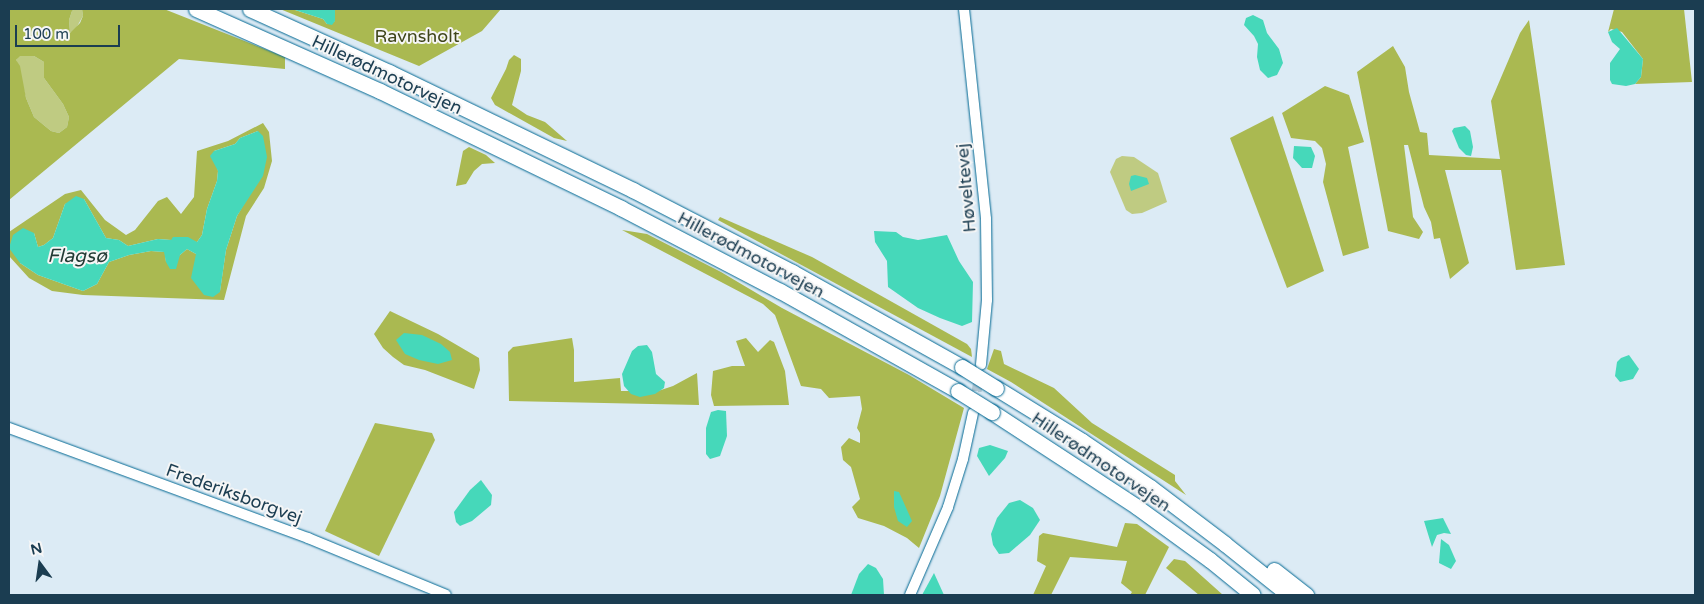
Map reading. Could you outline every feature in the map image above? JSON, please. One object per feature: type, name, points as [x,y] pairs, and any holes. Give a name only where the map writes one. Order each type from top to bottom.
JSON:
[{"type":"highway","name":"Hillerødmotorvejen","points":[[196,9],[416,108],[621,208],[780,291],[992,412],[1129,502],[1210,560],[1252,595]]},
{"type":"highway","name":"Hillerødmotorvejen","points":[[250,9],[389,72],[632,190],[792,272],[962,367],[1082,442],[1150,488],[1289,595]]},
{"type":"highway","points":[[1150,488],[1173,496],[1306,595]]},
{"type":"highway","points":[[1210,560],[1240,595]]},
{"type":"street","name":"Høveltevej","points":[[964,9],[986,219],[987,300],[981,365]]},
{"type":"street","points":[[910,595],[948,507],[963,459],[973,413]]},
{"type":"street","name":"Frederiksborgvej","points":[[9,428],[308,538],[446,595]]},
{"type":"shaded area","points":[[82,9],[83,16],[75,30],[70,33],[69,20],[72,11]]},
{"type":"shaded area","points":[[19,56],[34,56],[44,62],[44,78],[63,104],[69,117],[67,127],[59,133],[51,131],[34,117],[26,98],[16,60]]},
{"type":"shaded area","points":[[1122,156],[1134,157],[1158,173],[1167,202],[1142,213],[1132,214],[1126,210],[1110,172],[1116,159]]},
{"type":"green space","points":[[9,9],[75,9],[72,11],[69,20],[70,33],[80,23],[83,16],[82,9],[164,9],[285,57],[285,69],[179,59],[9,200]],"holes":[[[20,56],[34,56],[44,62],[44,78],[63,104],[69,117],[67,127],[59,133],[51,131],[34,117],[26,98],[20,66],[16,60]]]},
{"type":"green space","name":"Ravnsholt","points":[[280,9],[292,9],[323,19],[327,24],[335,21],[335,9],[501,9],[482,31],[419,66]]},
{"type":"green space","points":[[1614,9],[1684,9],[1692,82],[1635,84],[1641,77],[1643,59],[1622,32],[1611,29],[1608,32]]},
{"type":"green space","points":[[1529,20],[1565,265],[1516,270],[1501,170],[1445,170],[1469,263],[1450,279],[1440,238],[1434,239],[1431,222],[1424,207],[1408,145],[1404,145],[1413,217],[1423,232],[1419,239],[1388,231],[1357,72],[1393,46],[1405,67],[1409,92],[1420,132],[1427,133],[1429,155],[1500,159],[1491,101],[1520,33]]},
{"type":"green space","points":[[514,55],[521,59],[521,71],[512,105],[527,115],[545,122],[567,141],[554,138],[495,105],[491,98],[509,60]]},
{"type":"green space","points":[[1325,86],[1349,95],[1364,142],[1348,147],[1369,248],[1343,256],[1323,182],[1326,164],[1322,148],[1315,141],[1291,138],[1282,113]]},
{"type":"green space","points":[[1273,116],[1324,271],[1287,288],[1230,138]]},
{"type":"green space","points":[[263,123],[269,132],[272,161],[264,188],[246,216],[224,300],[83,295],[52,291],[29,278],[9,256],[9,232],[65,194],[81,190],[105,220],[126,235],[135,230],[158,201],[167,197],[181,214],[194,197],[197,151],[228,141]],"holes":[[[258,131],[248,197],[237,216],[226,250],[220,291],[196,254],[187,249],[166,262],[165,252],[151,251],[129,255],[109,262],[97,284],[83,291],[38,275],[20,263],[34,233],[38,247],[44,245],[53,238],[65,204],[84,199],[106,238],[119,240],[128,246],[158,239],[197,242],[202,235],[207,209],[217,181],[218,171],[214,151],[235,144],[240,138]]]},
{"type":"green space","points":[[469,147],[486,155],[495,163],[482,164],[474,171],[466,184],[456,186],[463,151]]},
{"type":"green space","points":[[720,217],[812,257],[967,344],[971,349],[972,357],[718,220]]},
{"type":"green space","points":[[622,230],[647,234],[721,272],[782,308],[909,375],[964,408],[940,496],[919,548],[907,538],[884,526],[858,518],[852,507],[860,499],[851,467],[843,460],[841,447],[849,438],[860,443],[860,433],[857,428],[862,409],[860,396],[829,398],[821,389],[801,386],[775,315],[763,304]]},
{"type":"green space","points":[[390,311],[438,334],[479,358],[480,370],[474,389],[425,370],[404,365],[383,348],[374,334]]},
{"type":"green space","points":[[572,338],[574,382],[620,378],[621,391],[658,391],[673,386],[697,373],[699,405],[509,401],[508,352],[513,347]]},
{"type":"green space","points":[[746,338],[758,352],[770,340],[774,342],[785,371],[789,405],[714,406],[711,395],[713,371],[732,366],[745,366],[736,341]]},
{"type":"green space","points":[[994,349],[1001,351],[1004,364],[1054,388],[1092,423],[1175,475],[1175,481],[1186,495],[1011,382],[987,369]]},
{"type":"green space","points":[[375,423],[432,433],[435,440],[379,556],[325,531]]},
{"type":"green space","points":[[1125,523],[1137,524],[1169,547],[1145,595],[1130,595],[1132,592],[1121,583],[1127,561],[1070,557],[1051,595],[1033,595],[1046,566],[1037,561],[1039,536],[1043,533],[1117,547]]},
{"type":"green space","points":[[1174,559],[1185,561],[1223,595],[1199,595],[1166,568]]},
{"type":"water","points":[[292,9],[335,9],[335,21],[332,25],[327,24],[323,19]]},
{"type":"water","points":[[1253,15],[1263,20],[1267,33],[1279,49],[1283,63],[1277,75],[1268,78],[1260,70],[1257,57],[1258,44],[1254,36],[1244,25],[1246,18]]},
{"type":"water","points":[[1617,28],[1643,59],[1641,77],[1635,84],[1626,86],[1612,84],[1610,80],[1610,63],[1620,49],[1612,42],[1608,32]]},
{"type":"water","points":[[1465,126],[1470,131],[1473,147],[1471,156],[1466,155],[1459,148],[1452,131],[1454,128]]},
{"type":"water","name":"Flagsø","points":[[258,131],[263,136],[267,157],[263,176],[237,216],[226,250],[220,292],[213,297],[204,295],[191,278],[196,254],[187,249],[180,255],[176,269],[170,269],[164,252],[151,251],[129,255],[109,262],[97,284],[83,291],[38,275],[20,263],[9,248],[13,235],[23,228],[34,233],[38,247],[44,245],[53,238],[65,204],[76,196],[84,199],[106,238],[119,240],[128,246],[158,239],[171,240],[173,237],[188,237],[197,242],[202,235],[207,209],[217,181],[218,171],[210,156],[214,151],[235,144],[240,138]]},
{"type":"water","points":[[1294,146],[1311,147],[1315,156],[1312,168],[1302,168],[1293,158]]},
{"type":"water","points":[[1131,176],[1147,178],[1149,184],[1131,191],[1129,184]]},
{"type":"water","points":[[874,231],[896,232],[903,237],[918,240],[947,235],[959,261],[973,282],[972,322],[962,326],[940,318],[918,308],[888,287],[887,261],[875,242]]},
{"type":"water","points":[[404,333],[422,335],[441,344],[450,352],[452,360],[438,364],[419,360],[405,354],[396,340]]},
{"type":"water","points":[[647,345],[652,352],[656,374],[665,382],[664,388],[655,394],[640,397],[631,394],[624,386],[622,374],[632,351],[638,346]]},
{"type":"water","points":[[1629,355],[1639,369],[1633,379],[1620,382],[1615,376],[1617,362]]},
{"type":"water","points":[[718,410],[726,411],[727,436],[720,456],[710,459],[706,454],[706,428],[711,412]]},
{"type":"water","points":[[990,445],[1008,451],[1005,458],[989,476],[977,456],[979,448]]},
{"type":"water","points":[[481,480],[492,495],[491,505],[472,521],[460,526],[456,522],[454,512],[470,490]]},
{"type":"water","points":[[894,491],[899,492],[912,521],[907,527],[898,521],[894,507]]},
{"type":"water","points":[[1020,500],[1033,508],[1040,520],[1030,535],[1009,553],[999,554],[993,545],[991,534],[997,518],[1009,503]]},
{"type":"water","points":[[1443,518],[1451,534],[1437,535],[1432,547],[1424,521]]},
{"type":"water","points":[[1441,539],[1449,545],[1456,561],[1451,569],[1439,563]]},
{"type":"water","points":[[868,564],[876,568],[883,579],[884,595],[851,595],[859,574]]},
{"type":"water","points":[[934,573],[944,595],[922,595]]},
{"type":"tunnel","points":[[974,406],[980,373]]}]
